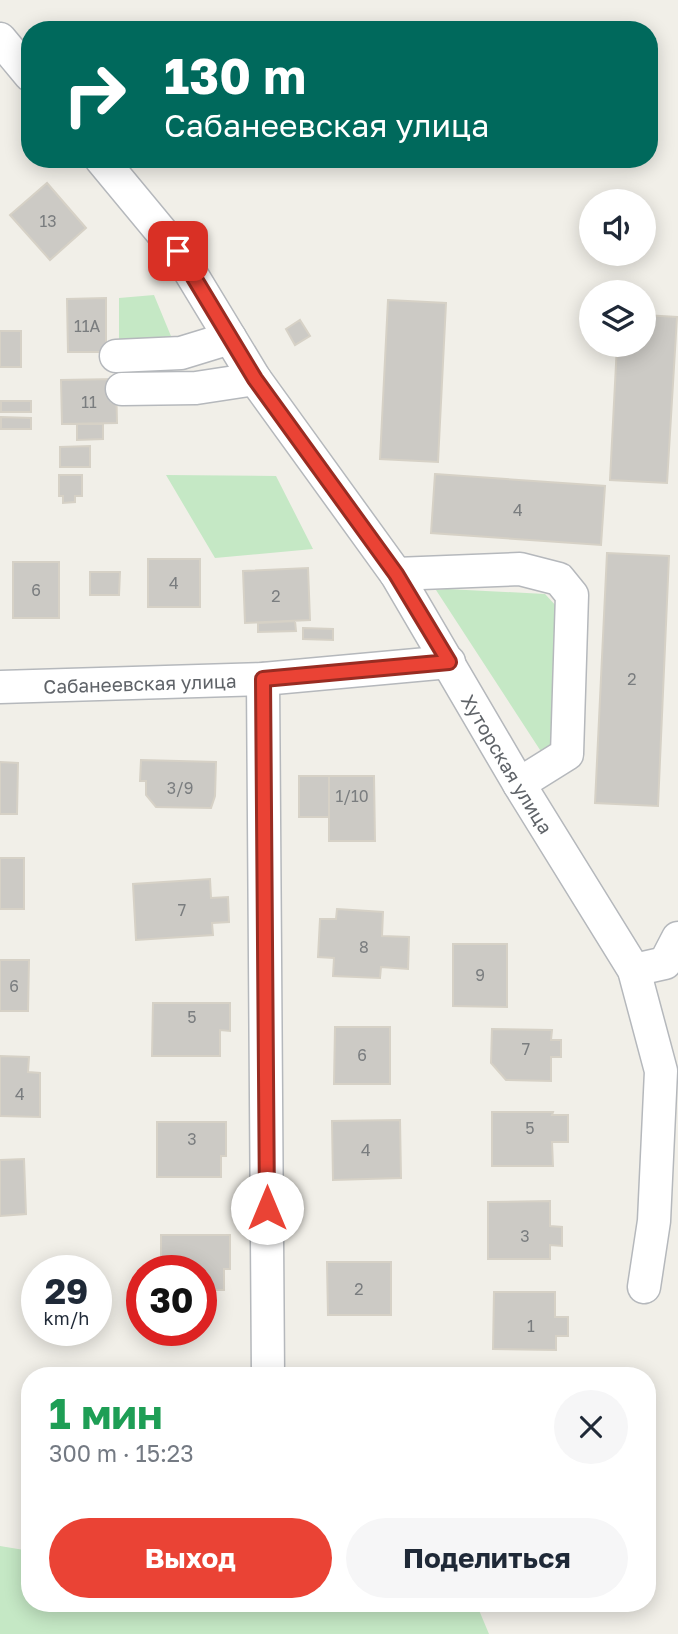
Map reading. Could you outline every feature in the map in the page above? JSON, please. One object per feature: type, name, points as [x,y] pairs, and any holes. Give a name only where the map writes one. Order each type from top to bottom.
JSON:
[{"type":"street","points":[[0,39],[21,64]]},
{"type":"street","name":"Хуторская улица","points":[[109,168],[178,251],[255,379],[396,574],[519,783],[634,970],[661,1071],[654,1221],[644,1287]]},
{"type":"street","points":[[116,356],[181,353],[230,338]]},
{"type":"street","points":[[121,389],[196,388],[255,379]]},
{"type":"street","points":[[396,574],[520,569],[559,579],[572,595],[568,754],[519,783]]},
{"type":"street","name":"Сабанеевская улица","points":[[0,687],[263,679],[449,662]]},
{"type":"street","points":[[263,679],[268,1367]]},
{"type":"street","points":[[634,970],[665,963],[678,937]]},
{"type":"green space","points":[[154,295],[173,341],[119,344],[119,298]]},
{"type":"green space","points":[[166,475],[276,476],[313,549],[215,558]]},
{"type":"green space","points":[[436,590],[545,594],[558,608],[550,750],[542,753]]},
{"type":"green space","points":[[0,1546],[21,1550],[21,1612],[480,1612],[489,1634],[0,1634]]},
{"type":"building","points":[[47,183],[86,228],[50,260],[10,215]]},
{"type":"building","points":[[106,298],[106,352],[68,352],[67,299]]},
{"type":"building","points":[[388,300],[446,303],[438,462],[380,459]]},
{"type":"building","points":[[656,316],[677,317],[667,483],[610,480],[616,357],[656,357]]},
{"type":"building","points":[[300,320],[310,336],[295,345],[286,329]]},
{"type":"building","points":[[0,331],[21,331],[21,367],[0,367]]},
{"type":"building","points":[[116,379],[117,423],[62,424],[61,380]]},
{"type":"building","points":[[1,401],[31,401],[31,412],[1,412]]},
{"type":"building","points":[[1,417],[31,418],[31,429],[1,429]]},
{"type":"building","points":[[77,424],[103,424],[103,439],[77,440]]},
{"type":"building","points":[[90,446],[90,467],[60,467],[60,447]]},
{"type":"building","points":[[435,474],[605,486],[601,545],[431,533]]},
{"type":"building","points":[[59,475],[82,475],[82,496],[75,496],[75,502],[63,503],[63,496],[59,496]]},
{"type":"building","points":[[607,553],[669,556],[658,806],[595,803]]},
{"type":"building","points":[[148,559],[200,559],[200,607],[148,607]]},
{"type":"building","points":[[13,562],[59,562],[59,618],[13,618]]},
{"type":"building","points":[[308,568],[310,620],[245,623],[243,571]]},
{"type":"building","points":[[90,572],[120,572],[119,595],[90,595]]},
{"type":"building","points":[[295,621],[296,631],[258,632],[258,623]]},
{"type":"building","points":[[303,628],[333,629],[333,640],[303,639]]},
{"type":"building","points":[[141,760],[216,762],[215,796],[211,808],[156,807],[146,795],[146,781],[140,781]]},
{"type":"building","points":[[0,762],[18,763],[17,814],[0,814]]},
{"type":"building","points":[[299,776],[329,776],[329,817],[299,817]]},
{"type":"building","points":[[329,776],[374,776],[375,841],[329,841]]},
{"type":"building","points":[[0,858],[24,858],[24,909],[0,909]]},
{"type":"building","points":[[210,879],[211,898],[228,897],[229,922],[212,923],[213,935],[136,940],[133,884]]},
{"type":"building","points":[[337,909],[383,912],[382,936],[409,937],[408,969],[381,967],[380,978],[333,976],[334,958],[318,957],[320,919],[336,919]]},
{"type":"building","points":[[453,944],[507,944],[507,1007],[453,1006]]},
{"type":"building","points":[[0,960],[29,960],[28,1011],[0,1011]]},
{"type":"building","points":[[153,1003],[230,1003],[230,1031],[220,1030],[220,1056],[152,1056]]},
{"type":"building","points":[[335,1027],[390,1027],[390,1084],[334,1084]]},
{"type":"building","points":[[492,1029],[552,1030],[551,1040],[561,1040],[561,1057],[551,1057],[551,1081],[506,1080],[491,1063]]},
{"type":"building","points":[[0,1056],[29,1057],[28,1072],[40,1073],[40,1117],[0,1116]]},
{"type":"building","points":[[492,1112],[553,1112],[552,1115],[568,1115],[568,1142],[552,1142],[553,1166],[492,1166]]},
{"type":"building","points":[[400,1120],[401,1178],[333,1180],[332,1121]]},
{"type":"building","points":[[157,1122],[226,1122],[226,1156],[221,1156],[221,1177],[157,1177]]},
{"type":"building","points":[[24,1159],[26,1214],[0,1216],[0,1160]]},
{"type":"building","points":[[550,1201],[550,1226],[562,1227],[562,1246],[550,1245],[550,1259],[488,1259],[488,1202]]},
{"type":"building","points":[[161,1235],[230,1235],[230,1269],[224,1269],[224,1290],[217,1290],[217,1255],[161,1255]]},
{"type":"building","points":[[327,1262],[391,1262],[391,1315],[328,1315]]},
{"type":"building","points":[[494,1292],[555,1292],[555,1317],[568,1317],[568,1336],[556,1336],[556,1350],[493,1349]]},
{"type":"route","points":[[178,251],[255,379],[396,574],[449,662],[263,679],[267,1208]]}]
